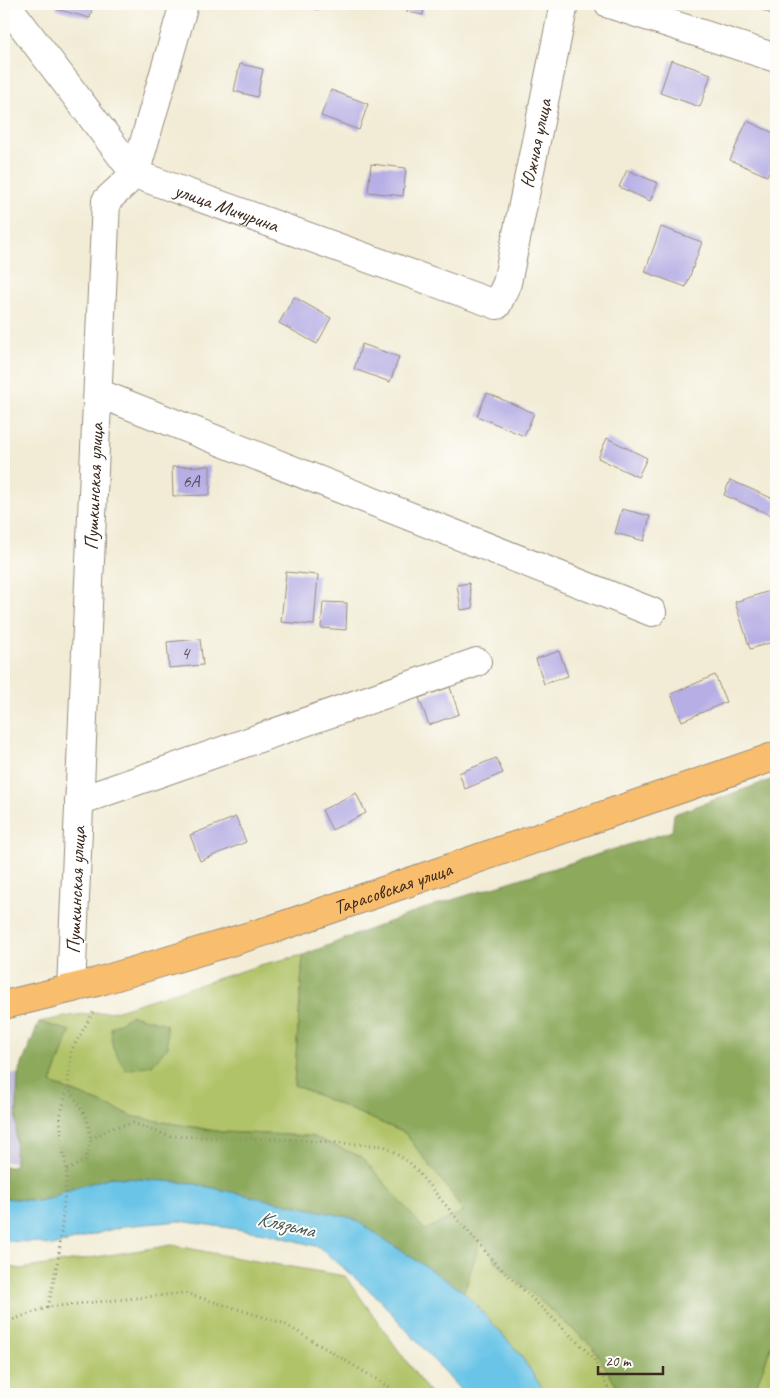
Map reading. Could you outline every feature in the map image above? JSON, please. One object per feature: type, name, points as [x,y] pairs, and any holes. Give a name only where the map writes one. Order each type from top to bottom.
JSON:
[{"type":"main road","name":"Тарасовская улица","points":[[4,1005],[117,976],[273,929],[776,756]]},
{"type":"street","points":[[6,4],[135,174]]},
{"type":"street","points":[[135,174],[184,4]]},
{"type":"street","name":"Южная улица","points":[[507,283],[564,4]]},
{"type":"street","points":[[609,4],[776,58]]},
{"type":"street","name":"улица Мичурина","points":[[135,174],[497,305],[507,283]]},
{"type":"street","name":"Пушкинская улица","points":[[71,988],[106,201],[135,174]]},
{"type":"street","points":[[98,393],[652,612]]},
{"type":"street","points":[[80,801],[477,662]]},
{"type":"path","points":[[48,1307],[59,1255],[67,1170],[62,1145],[60,1117],[68,1086],[71,1051],[92,1012],[117,976]]},
{"type":"path","points":[[67,1170],[84,1161],[91,1139],[87,1118],[68,1086]]},
{"type":"path","points":[[91,1139],[111,1128],[133,1123],[169,1136],[299,1140],[384,1146],[410,1163],[494,1262],[593,1358],[612,1394]]},
{"type":"path","points":[[4,1323],[48,1307],[185,1292],[283,1323],[401,1394]]},
{"type":"shaded area","points":[[4,1073],[18,1074],[15,1162],[4,1162]]},
{"type":"green space","points":[[776,778],[776,1334],[753,1394],[621,1394],[593,1347],[498,1264],[481,1238],[464,1292],[352,1218],[190,1183],[111,1177],[62,1192],[55,1197],[38,1201],[4,1198],[4,1167],[14,1167],[15,1162],[18,1074],[39,1022],[70,1031],[51,1083],[135,1117],[222,1132],[311,1136],[362,1157],[425,1230],[463,1212],[452,1194],[405,1133],[294,1085],[303,955],[417,911],[672,831],[674,814]]},
{"type":"green space","points":[[303,955],[294,1085],[405,1133],[452,1194],[463,1212],[424,1231],[362,1157],[311,1136],[222,1132],[135,1117],[51,1083],[70,1031],[39,1022],[75,1015],[115,1011],[264,964]]},
{"type":"green space","points":[[132,1015],[166,1024],[168,1047],[152,1065],[126,1070],[113,1049],[111,1028]]},
{"type":"green space","points":[[481,1238],[498,1264],[594,1347],[621,1394],[546,1394],[519,1353],[464,1292]]},
{"type":"green space","points":[[172,1245],[345,1276],[430,1394],[4,1394],[4,1266],[21,1269]]},
{"type":"green space","points":[[776,1334],[776,1394],[753,1394]]},
{"type":"water","name":"Клязьма","points":[[111,1177],[190,1183],[352,1218],[464,1292],[519,1353],[546,1394],[464,1394],[378,1298],[319,1247],[265,1233],[180,1221],[124,1226],[53,1246],[33,1242],[4,1241],[4,1198],[38,1201],[55,1197],[62,1192]]},
{"type":"building","points":[[58,4],[93,4],[90,18],[56,9]]},
{"type":"building","points":[[303,4],[320,4],[319,10],[303,6]]},
{"type":"building","points":[[408,4],[424,4],[423,15],[407,12]]},
{"type":"building","points":[[749,4],[776,4],[776,16]]},
{"type":"building","points":[[671,60],[711,74],[700,107],[660,93]]},
{"type":"building","points":[[240,64],[263,69],[257,97],[234,91]]},
{"type":"building","points":[[331,90],[368,104],[359,130],[321,116]]},
{"type":"building","points":[[747,121],[776,134],[776,155],[767,176],[730,160]]},
{"type":"building","points":[[371,164],[406,168],[403,196],[368,192]]},
{"type":"building","points":[[627,170],[658,183],[650,201],[619,187]]},
{"type":"building","points":[[661,227],[702,242],[686,287],[645,272]]},
{"type":"building","points":[[294,297],[331,318],[317,344],[279,323]]},
{"type":"building","points":[[362,344],[399,357],[390,382],[354,369]]},
{"type":"building","points":[[487,393],[534,413],[524,436],[477,416]]},
{"type":"building","points":[[607,438],[647,458],[638,477],[598,458]]},
{"type":"building","points":[[210,466],[210,495],[173,496],[172,467]]},
{"type":"building","points":[[730,480],[776,500],[776,509],[773,516],[724,495]]},
{"type":"building","points":[[622,509],[650,516],[644,541],[615,533]]},
{"type":"building","points":[[286,572],[318,575],[314,625],[281,622]]},
{"type":"building","points":[[469,583],[473,608],[461,610],[457,585]]},
{"type":"building","points":[[776,589],[776,641],[750,649],[735,602]]},
{"type":"building","points":[[323,602],[347,603],[346,630],[321,628]]},
{"type":"building","points":[[200,639],[203,665],[169,668],[167,642]]},
{"type":"building","points":[[559,651],[568,676],[544,684],[536,659]]},
{"type":"building","points":[[715,675],[726,702],[682,721],[671,694]]},
{"type":"building","points":[[450,687],[459,714],[429,725],[419,698]]},
{"type":"building","points":[[496,758],[503,773],[465,789],[459,773]]},
{"type":"building","points":[[356,793],[366,813],[332,830],[322,810]]},
{"type":"building","points":[[236,817],[246,842],[200,861],[190,835]]}]
